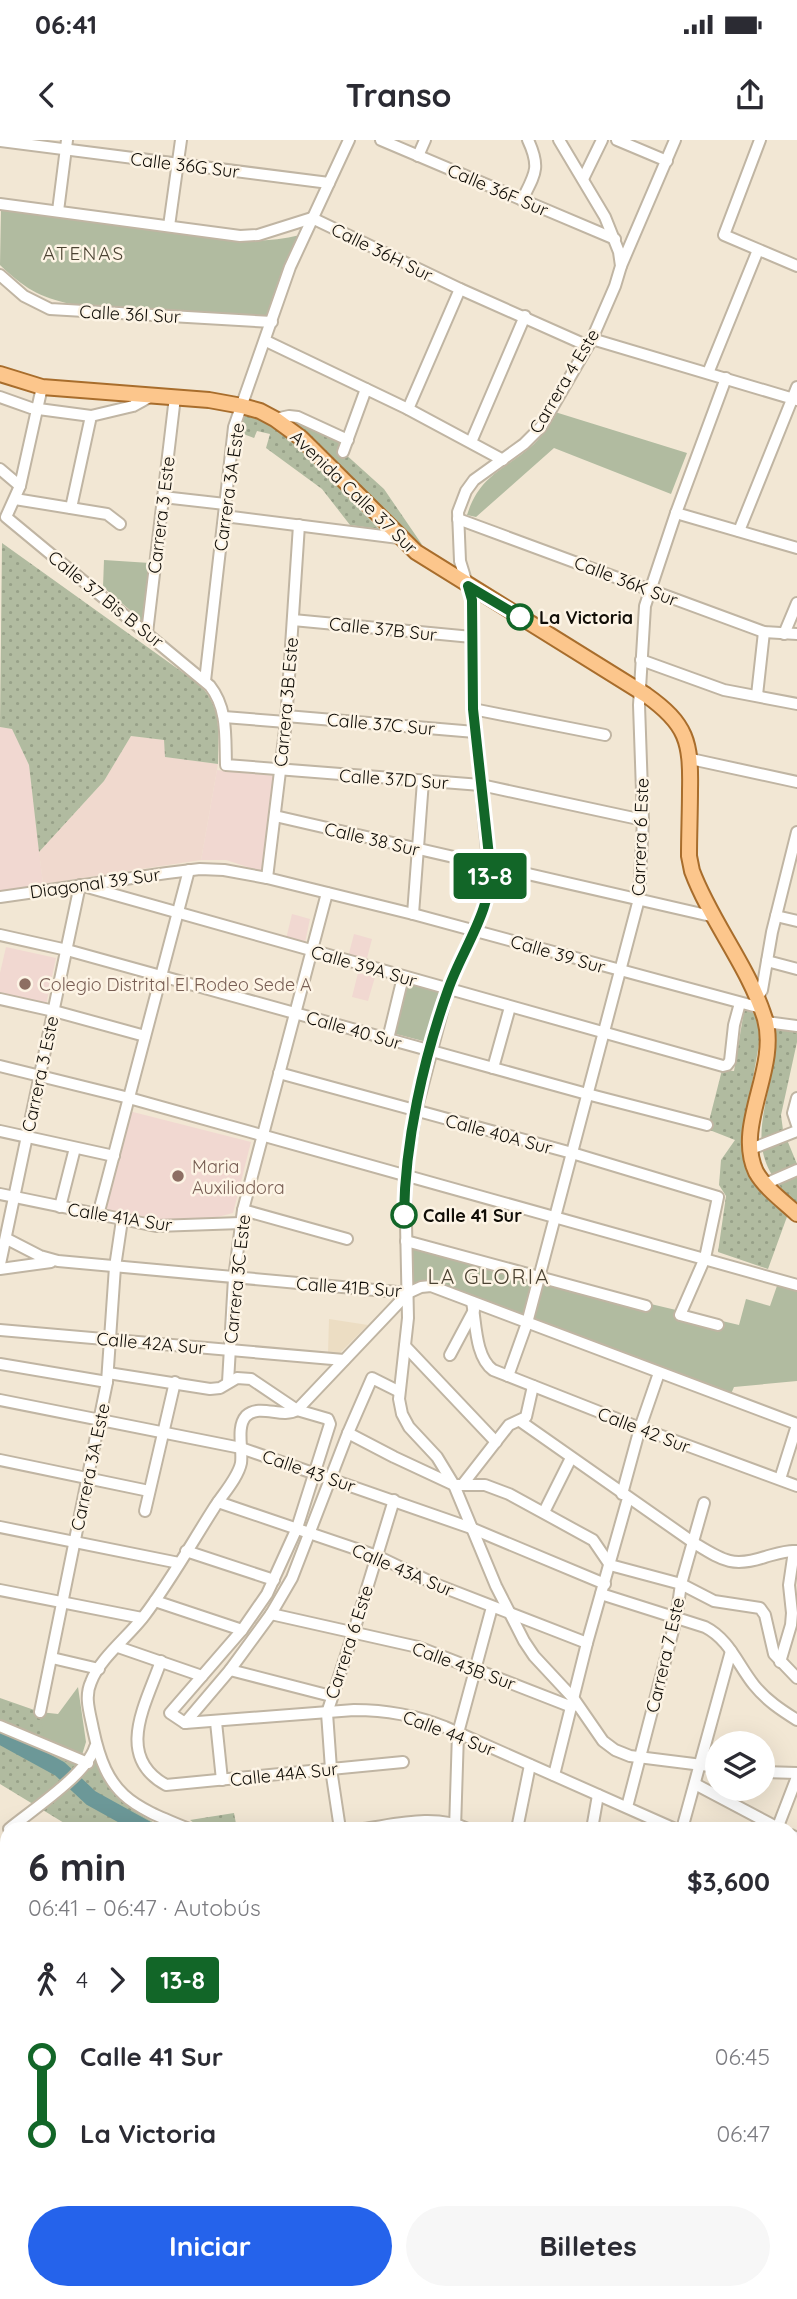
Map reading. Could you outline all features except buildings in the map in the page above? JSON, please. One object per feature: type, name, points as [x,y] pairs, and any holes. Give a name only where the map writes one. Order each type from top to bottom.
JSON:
[{"type":"main road","name":"Avenida Calle 37 Sur","points":[[0,374],[42,387],[242,405],[275,419],[301,438],[399,538],[430,562],[640,691],[672,717],[684,736],[690,755]]},
{"type":"main road","points":[[690,755],[690,864],[761,1010],[768,1048],[752,1124],[751,1149],[756,1171],[765,1184],[797,1214]]},
{"type":"street","points":[[169,226],[181,140]]},
{"type":"street","name":"Carrera 3A Este","points":[[205,681],[234,427],[290,267],[349,140]]},
{"type":"street","name":"Calle 36F Sur","points":[[381,140],[615,239]]},
{"type":"street","points":[[418,156],[425,140]]},
{"type":"street","points":[[522,200],[537,169],[536,157],[528,140]]},
{"type":"street","points":[[559,140],[615,239],[621,266]]},
{"type":"street","points":[[583,179],[602,140]]},
{"type":"street","points":[[617,140],[667,161]]},
{"type":"street","name":"Carrera 4 Este","points":[[398,1391],[408,1318],[405,1176],[416,1111],[448,989],[475,930],[488,893],[490,865],[473,709],[472,600],[460,561],[460,505],[470,485],[524,444],[541,427],[590,342],[676,140]]},
{"type":"street","points":[[760,140],[723,235],[797,265]]},
{"type":"street","name":"Calle 36G Sur","points":[[0,141],[66,145],[178,165],[329,183]]},
{"type":"street","points":[[58,211],[66,145]]},
{"type":"street","name":"Calle 36H Sur","points":[[0,204],[248,237],[312,218],[460,289],[590,342],[795,399]]},
{"type":"street","points":[[708,373],[758,250]]},
{"type":"street","name":"Calle 36I Sur","points":[[0,275],[31,300],[50,309],[272,322]]},
{"type":"street","points":[[408,409],[460,289]]},
{"type":"street","points":[[471,442],[524,316]]},
{"type":"street","points":[[266,341],[408,409],[503,460]]},
{"type":"street","name":"Carrera 6 Este","points":[[508,1376],[527,1323],[639,899],[643,820],[640,691],[643,618],[649,591],[726,378]]},
{"type":"street","points":[[42,387],[15,499],[107,514],[120,524]]},
{"type":"street","points":[[739,531],[795,399],[797,387]]},
{"type":"street","points":[[343,452],[366,389]]},
{"type":"street","points":[[0,397],[38,408],[90,416],[133,406],[153,395]]},
{"type":"street","name":"Carrera 3 Este","points":[[147,633],[175,397]]},
{"type":"street","points":[[71,508],[90,416]]},
{"type":"street","points":[[275,419],[298,417],[348,440]]},
{"type":"street","points":[[0,469],[20,486]]},
{"type":"street","points":[[163,497],[299,526],[399,538]]},
{"type":"street","name":"Calle 37 Bis B Sur","points":[[15,499],[6,517],[205,681]]},
{"type":"street","points":[[676,513],[797,548]]},
{"type":"street","name":"Calle 36K Sur","points":[[458,519],[764,632],[797,634]]},
{"type":"street","name":"Carrera 3B Este","points":[[267,878],[286,719],[299,526]]},
{"type":"street","points":[[784,634],[797,603]]},
{"type":"street","name":"Calle 37B Sur","points":[[293,620],[472,637]]},
{"type":"street","points":[[757,695],[764,632]]},
{"type":"street","points":[[641,660],[724,690],[797,704]]},
{"type":"street","points":[[205,681],[221,702],[224,717]]},
{"type":"street","points":[[473,709],[605,735]]},
{"type":"street","name":"Calle 37C Sur","points":[[224,717],[475,732]]},
{"type":"street","name":"Calle 37D Sur","points":[[224,717],[226,765],[481,785],[643,820]]},
{"type":"street","points":[[690,755],[797,782]]},
{"type":"street","points":[[413,914],[423,781]]},
{"type":"street","name":"Calle 38 Sur","points":[[275,816],[715,917]]},
{"type":"street","points":[[761,1010],[762,990],[776,916],[797,832]]},
{"type":"street","points":[[98,1215],[189,870]]},
{"type":"street","name":"Calle 39 Sur","points":[[189,870],[224,870],[267,878],[413,914],[740,1003],[797,1026]]},
{"type":"street","name":"Diagonal 39 Sur","points":[[0,897],[189,870]]},
{"type":"street","name":"Carrera 3 Este","points":[[0,1264],[80,885]]},
{"type":"street","name":"Calle 39A Sur","points":[[80,885],[723,1066],[729,1064],[740,1003]]},
{"type":"street","name":"Carrera 3C Este","points":[[228,1382],[234,1278],[243,1210],[327,893]]},
{"type":"street","points":[[776,916],[797,921]]},
{"type":"street","name":"Calle 40 Sur","points":[[0,935],[67,950],[707,1125]]},
{"type":"street","points":[[767,961],[797,969]]},
{"type":"street","points":[[387,1039],[404,977]]},
{"type":"street","points":[[0,999],[145,1036]]},
{"type":"street","points":[[493,1068],[510,1007]]},
{"type":"street","points":[[0,1066],[129,1098],[797,1285]]},
{"type":"street","name":"Calle 40A Sur","points":[[279,1073],[572,1153],[718,1197],[705,1258]]},
{"type":"street","points":[[797,1098],[793,1113],[797,1125]]},
{"type":"street","points":[[0,1131],[114,1156]]},
{"type":"street","points":[[751,1149],[797,1131]]},
{"type":"street","points":[[60,1207],[75,1148]]},
{"type":"street","points":[[765,1184],[797,1170]]},
{"type":"street","name":"Calle 41A Sur","points":[[0,1195],[156,1226],[241,1223]]},
{"type":"street","points":[[243,1210],[347,1239]]},
{"type":"street","name":"Carrera 3A Este","points":[[40,1712],[101,1421],[108,1378],[115,1267],[122,1220]]},
{"type":"street","name":"Calle 41B Sur","points":[[5,1232],[40,1256],[58,1261],[408,1293],[431,1286],[473,1306],[527,1323],[797,1425]]},
{"type":"street","points":[[406,1241],[646,1306]]},
{"type":"street","points":[[705,1258],[680,1315],[718,1325]]},
{"type":"street","points":[[0,1269],[58,1261]]},
{"type":"street","points":[[174,1822],[128,1801],[117,1789],[95,1747],[88,1695],[92,1678],[155,1601],[239,1469],[241,1426],[245,1418],[258,1410],[286,1414],[297,1410],[408,1293]]},
{"type":"street","points":[[450,1355],[473,1306]]},
{"type":"street","name":"Calle 42 Sur","points":[[473,1306],[482,1356],[493,1370],[639,1429],[797,1486]]},
{"type":"street","name":"Calle 42A Sur","points":[[0,1330],[344,1360]]},
{"type":"street","points":[[405,1346],[496,1442]]},
{"type":"street","points":[[0,1364],[108,1378],[175,1382],[214,1389],[242,1378],[251,1379],[297,1410],[328,1419],[330,1424],[297,1528],[274,1580],[242,1630],[170,1713],[185,1723],[230,1670],[278,1604],[298,1567],[330,1478],[372,1378],[398,1391],[402,1414],[409,1427],[459,1484],[471,1528],[509,1614],[534,1657],[606,1744],[623,1754],[705,1766]]},
{"type":"street","points":[[554,1775],[587,1643],[610,1565],[639,1429],[659,1373]]},
{"type":"street","points":[[145,1511],[175,1382]]},
{"type":"street","points":[[459,1484],[509,1425],[526,1417],[533,1386]]},
{"type":"street","name":"Calle 43 Sur","points":[[0,1400],[241,1448],[471,1528],[603,1589],[710,1630],[725,1642],[759,1691],[797,1720]]},
{"type":"street","points":[[520,1421],[625,1496],[722,1560],[745,1563],[784,1551],[796,1551],[789,1585],[791,1625],[780,1662]]},
{"type":"street","points":[[780,1479],[797,1425]]},
{"type":"street","points":[[348,1433],[394,1457],[459,1484],[497,1489],[544,1512],[593,1540],[610,1565],[681,1584],[714,1601],[762,1610],[772,1648],[780,1662],[797,1678]]},
{"type":"street","points":[[544,1512],[571,1458]]},
{"type":"street","points":[[0,1460],[149,1491]]},
{"type":"street","name":"Carrera 6 Este","points":[[339,1822],[331,1769],[327,1713],[394,1500]]},
{"type":"street","name":"Calle 43A Sur","points":[[218,1502],[377,1556],[435,1584],[587,1643]]},
{"type":"street","name":"Carrera 7 Este","points":[[627,1807],[676,1619],[681,1584],[704,1503]]},
{"type":"street","points":[[0,1527],[179,1563]]},
{"type":"street","points":[[186,1551],[274,1580]]},
{"type":"street","points":[[0,1590],[142,1618]]},
{"type":"street","points":[[267,1594],[278,1604]]},
{"type":"street","points":[[155,1601],[242,1630]]},
{"type":"street","points":[[455,1822],[458,1733],[492,1607]]},
{"type":"street","name":"Calle 43B Sur","points":[[271,1614],[418,1647],[573,1703]]},
{"type":"street","points":[[118,1647],[202,1676]]},
{"type":"street","points":[[709,1731],[730,1651]]},
{"type":"street","points":[[52,1658],[99,1669]]},
{"type":"street","name":"Calle 44A Sur","points":[[162,1661],[141,1718],[137,1743],[146,1771],[166,1785],[403,1762]]},
{"type":"street","points":[[230,1670],[331,1696]]},
{"type":"street","name":"Calle 44 Sur","points":[[185,1723],[367,1710],[399,1713],[458,1733],[627,1807],[652,1822]]},
{"type":"street","points":[[216,1722],[222,1780]]},
{"type":"street","points":[[0,1726],[88,1763]]},
{"type":"street","points":[[684,1822],[705,1745]]},
{"type":"street","points":[[17,1822],[78,1773],[88,1763],[95,1747]]},
{"type":"street","points":[[518,1822],[530,1765]]},
{"type":"street","points":[[775,1772],[797,1775],[794,1792],[781,1822]]},
{"type":"street","points":[[695,1784],[767,1822]]},
{"type":"street","points":[[593,1822],[598,1795]]},
{"type":"shaded area","points":[[0,727],[12,729],[29,765],[43,884],[0,892]]},
{"type":"shaded area","points":[[131,736],[164,740],[166,757],[218,764],[201,860],[43,884],[39,852],[104,781]]},
{"type":"shaded area","points":[[217,770],[276,776],[263,872],[226,860],[201,860]]},
{"type":"shaded area","points":[[292,914],[310,919],[305,943],[286,939]]},
{"type":"shaded area","points":[[354,934],[372,939],[366,962],[348,957]]},
{"type":"shaded area","name":"Colegio Distrital El Rodeo Sede A","points":[[6,947],[56,958],[46,1005],[0,995],[0,973]]},
{"type":"shaded area","points":[[358,973],[375,977],[368,1001],[352,997]]},
{"type":"shaded area","name":"Maria Auxiliadora","points":[[129,1111],[251,1142],[233,1213],[206,1220],[161,1220],[106,1210]]},
{"type":"shaded area","points":[[329,1319],[368,1325],[339,1354],[328,1353]]},
{"type":"green space","points":[[1,210],[236,240],[279,239],[300,235],[267,316],[71,304],[32,290],[0,265]]},
{"type":"green space","points":[[245,412],[272,425],[297,445],[379,529],[350,525],[322,489],[266,448],[270,434],[257,431],[254,438],[238,432]]},
{"type":"green space","points":[[555,412],[687,453],[671,494],[554,448],[476,517],[467,515],[472,501],[486,481],[534,444]]},
{"type":"green space","points":[[290,420],[297,420],[346,442],[343,452],[384,489],[423,546],[397,526]]},
{"type":"green space","points":[[2,543],[199,684],[212,702],[218,721],[218,764],[165,757],[164,740],[131,736],[104,781],[39,852],[29,765],[12,729],[0,727]]},
{"type":"green space","points":[[104,560],[150,563],[145,623],[103,587]]},
{"type":"green space","points":[[404,982],[440,991],[427,1042],[392,1033]]},
{"type":"green space","points":[[744,1011],[757,1011],[761,1033],[748,1106],[748,1167],[762,1191],[788,1214],[768,1269],[718,1252],[726,1196],[719,1185],[721,1160],[735,1140],[707,1129],[722,1070],[734,1071]]},
{"type":"green space","points":[[775,1027],[797,1030],[797,1042],[781,1115],[783,1130],[797,1164],[797,1204],[770,1172],[762,1142],[764,1110],[776,1049]]},
{"type":"green space","points":[[411,1247],[739,1325],[746,1299],[770,1306],[778,1283],[797,1288],[797,1381],[734,1387],[731,1394],[444,1287],[413,1286]]},
{"type":"green space","points":[[78,1687],[86,1742],[82,1755],[44,1739],[40,1712],[58,1714]]},
{"type":"green space","points":[[0,1698],[40,1712],[82,1755],[97,1758],[117,1794],[131,1808],[154,1822],[62,1822],[0,1784]]},
{"type":"green space","points":[[234,1813],[236,1822],[193,1822],[190,1820]]},
{"type":"waterway","points":[[0,1736],[60,1769],[91,1798],[134,1822]]},
{"type":"bus line","name":"13-8","points":[[404,1215],[406,1167],[430,1051],[448,989],[483,910],[491,880],[473,709],[472,600],[468,586],[520,617]]},
{"type":"place","name":"La Victoria","points":[[520,617]]},
{"type":"place","name":"Colegio Distrital El Rodeo Sede A","points":[[25,984]]},
{"type":"place","name":"Maria Auxiliadora","points":[[178,1176]]},
{"type":"place","name":"Calle 41 Sur","points":[[404,1215]]},
{"type":"district","name":"ATENAS","points":[[84,253]]},
{"type":"district","name":"LA GLORIA","points":[[489,1276]]}]
